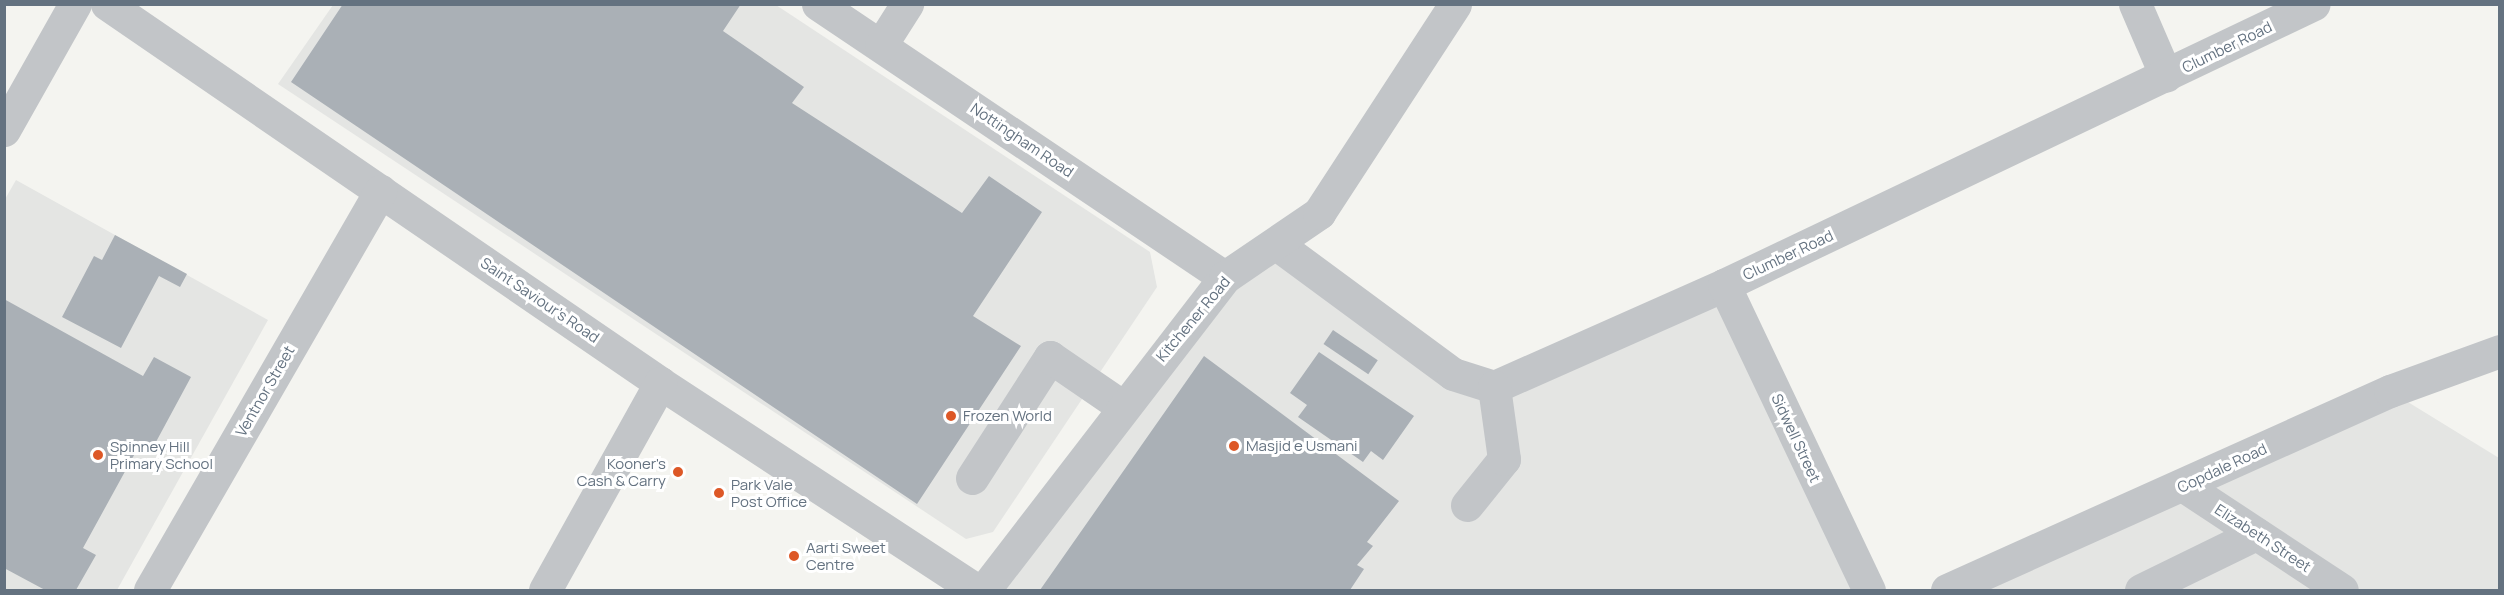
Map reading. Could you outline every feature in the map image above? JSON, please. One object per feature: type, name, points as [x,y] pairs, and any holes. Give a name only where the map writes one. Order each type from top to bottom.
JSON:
[{"type":"street","points":[[4,130],[75,4]]},
{"type":"street","name":"Saint Saviour's Road","points":[[107,4],[660,382],[976,591]]},
{"type":"street","name":"Nottingham Road","points":[[818,4],[1225,277]]},
{"type":"street","points":[[881,45],[907,4]]},
{"type":"street","name":"Kitchener Road","points":[[984,591],[1225,277],[1278,245],[1319,213],[1455,4]]},
{"type":"street","points":[[2135,4],[2166,76]]},
{"type":"street","name":"Clumber Road","points":[[1494,387],[1724,285],[2314,4]]},
{"type":"street","name":"Ventnor Street","points":[[150,591],[380,191]]},
{"type":"street","points":[[1278,245],[1453,374],[1494,387],[1504,459],[1467,505]]},
{"type":"street","name":"Sidwell Street","points":[[1724,285],[1869,591]]},
{"type":"street","name":"Copdale Road","points":[[1947,591],[2184,486],[2390,391],[2499,351]]},
{"type":"street","points":[[972,478],[1050,357],[1123,407]]},
{"type":"street","points":[[545,591],[660,382]]},
{"type":"street","name":"Elizabeth Street","points":[[2184,486],[2342,591]]},
{"type":"street","points":[[2141,591],[2256,534]]},
{"type":"shaded area","points":[[333,5],[776,5],[1150,252],[1157,287],[993,532],[966,539],[278,84]]},
{"type":"shaded area","name":"Spinney Hill Primary School","points":[[16,180],[268,320],[117,590],[5,590],[4,201]]},
{"type":"shaded area","points":[[1278,245],[1494,387],[1724,285],[1869,590],[984,590],[1190,319]]},
{"type":"shaded area","points":[[2390,391],[2499,458],[2499,590],[1947,590]]},
{"type":"building","points":[[343,4],[741,4],[723,31],[804,87],[792,103],[962,213],[989,176],[1042,212],[973,316],[1021,346],[917,504],[291,82]]},
{"type":"building","points":[[115,235],[187,274],[180,287],[159,276],[121,348],[62,317],[94,256],[102,260]]},
{"type":"building","points":[[4,299],[143,376],[154,357],[191,377],[150,453],[139,446],[83,548],[96,555],[76,590],[45,590],[4,568]]},
{"type":"building","points":[[1333,330],[1378,360],[1368,374],[1323,344]]},
{"type":"building","points":[[1319,352],[1414,416],[1383,460],[1371,451],[1363,462],[1298,417],[1307,405],[1290,393]]},
{"type":"building","name":"Masjid e Usmani","points":[[1204,356],[1399,501],[1367,542],[1373,546],[1357,565],[1364,569],[1350,590],[1040,590]]},
{"type":"place","name":"Frozen World","points":[[951,416]]},
{"type":"place","name":"Masjid e Usmani","points":[[1234,446]]},
{"type":"place","name":"Spinney Hill Primary School","points":[[98,455]]},
{"type":"place","name":"Kooner's Cash & Carry","points":[[678,472]]},
{"type":"place","name":"Park Vale Post Office","points":[[719,493]]},
{"type":"place","name":"Aarti Sweet Centre","points":[[794,556]]}]
